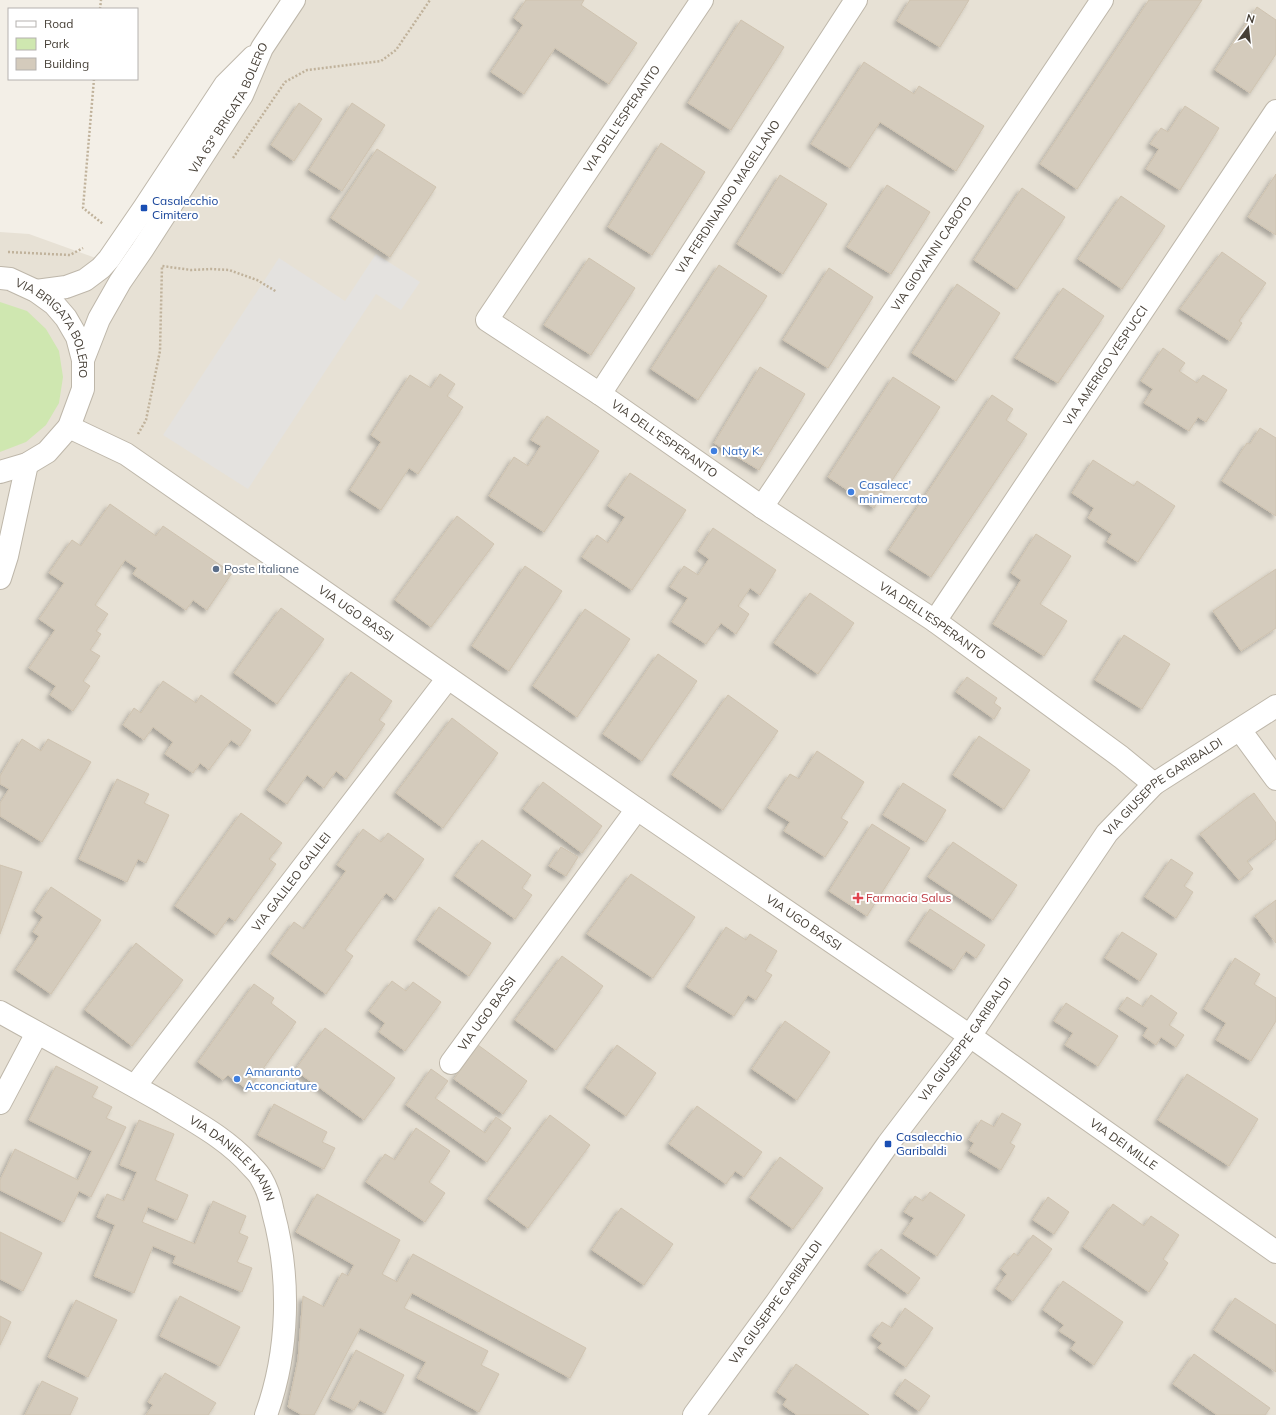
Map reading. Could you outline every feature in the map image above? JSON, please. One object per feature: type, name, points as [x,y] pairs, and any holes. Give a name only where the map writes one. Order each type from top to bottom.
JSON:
[{"type":"street","points":[[262,48],[294,0]]},
{"type":"street","name":"VIA DELL'ESPERANTO","points":[[702,0],[487,320],[600,394],[762,507],[935,621],[1121,756],[1154,784]]},
{"type":"street","name":"VIA FERDINANDO MAGELLANO","points":[[600,394],[856,0]]},
{"type":"street","name":"VIA GIOVANNI CABOTO","points":[[762,507],[1102,0]]},
{"type":"street","name":"VIA 63° BRIGATA BOLERO","points":[[36,291],[66,287],[86,280],[101,268],[109,259],[144,208],[225,85],[262,48]]},
{"type":"street","name":"VIA 63° BRIGATA BOLERO","points":[[83,360],[99,318],[120,282],[242,94],[262,48]]},
{"type":"street","name":"VIA AMERIGO VESPUCCI","points":[[935,621],[1276,112]]},
{"type":"street","name":"VIA BRIGATA BOLERO","points":[[0,278],[10,279],[36,291],[54,304],[66,318],[77,337],[83,360],[83,389],[69,427],[47,452],[27,464],[0,472]]},
{"type":"street","name":"VIA UGO BASSI","points":[[69,427],[126,454],[637,809],[970,1036]]},
{"type":"street","points":[[0,578],[7,556],[27,464]]},
{"type":"street","points":[[0,531],[7,556]]},
{"type":"street","name":"VIA GALILEO GALILEI","points":[[135,1086],[448,678]]},
{"type":"street","name":"VIA GIUSEPPE GARIBALDI","points":[[702,1413],[776,1303],[888,1144],[970,1036],[1107,833],[1154,784],[1276,706]]},
{"type":"street","points":[[1240,730],[1276,779]]},
{"type":"street","name":"VIA UGO BASSI","points":[[451,1063],[637,809]]},
{"type":"street","name":"VIA DANIELE MANIN","points":[[0,1012],[135,1086],[218,1135],[250,1164],[261,1178],[267,1192],[278,1229],[284,1275],[284,1310],[278,1375],[266,1415]]},
{"type":"street","points":[[0,1103],[37,1033]]},
{"type":"street","name":"VIA DEI MILLE","points":[[970,1036],[1276,1252]]},
{"type":"path","points":[[229,164],[285,82],[306,70],[381,61],[396,50],[430,0]]},
{"type":"path","points":[[94,80],[83,208],[110,230],[123,238]]},
{"type":"path","points":[[6,253],[70,255],[84,248]]},
{"type":"path","points":[[142,250],[162,266],[191,270],[229,270],[257,280],[276,292]]},
{"type":"path","points":[[136,439],[146,420],[160,351],[162,266],[166,260]]},
{"type":"shaded area","points":[[293,0],[1276,0],[1276,1415],[0,1415],[0,232],[29,234],[104,261]]},
{"type":"shaded area","points":[[376,254],[420,282],[401,310],[376,294],[248,489],[163,435],[279,258],[345,301]]},
{"type":"green space","points":[[0,302],[27,311],[46,329],[59,351],[63,377],[59,403],[46,425],[26,442],[0,452]]},
{"type":"building","points":[[526,0],[584,0],[581,5],[637,43],[609,84],[555,48],[524,94],[491,72],[523,25],[514,18]]},
{"type":"building","points":[[910,0],[969,0],[940,47],[897,21]]},
{"type":"building","points":[[1149,0],[1202,0],[1077,189],[1040,164]]},
{"type":"building","points":[[1257,7],[1276,20],[1276,54],[1250,93],[1215,70]]},
{"type":"building","points":[[741,20],[784,47],[731,130],[688,103]]},
{"type":"building","points":[[864,62],[914,94],[919,86],[984,126],[956,171],[880,122],[850,168],[811,144]]},
{"type":"building","points":[[299,103],[322,119],[294,161],[271,145]]},
{"type":"building","points":[[352,103],[385,125],[342,191],[309,170]]},
{"type":"building","points":[[1185,106],[1219,128],[1180,190],[1146,169],[1159,149],[1150,144],[1161,128],[1168,132]]},
{"type":"building","points":[[661,143],[705,172],[652,255],[608,227]]},
{"type":"building","points":[[377,149],[436,187],[390,257],[331,218]]},
{"type":"building","points":[[1276,174],[1276,235],[1248,217]]},
{"type":"building","points":[[780,175],[827,204],[783,274],[737,244]]},
{"type":"building","points":[[887,185],[930,212],[891,274],[847,247]]},
{"type":"building","points":[[1022,188],[1065,217],[1017,289],[974,260]]},
{"type":"building","points":[[1121,196],[1165,226],[1122,289],[1078,259]]},
{"type":"building","points":[[1222,252],[1266,283],[1239,321],[1242,323],[1230,341],[1180,309]]},
{"type":"building","points":[[589,258],[635,288],[591,355],[544,325]]},
{"type":"building","points":[[719,265],[767,296],[698,400],[651,369]]},
{"type":"building","points":[[829,268],[873,297],[828,368],[783,340]]},
{"type":"building","points":[[957,284],[1000,313],[956,381],[912,353]]},
{"type":"building","points":[[1063,288],[1104,316],[1058,383],[1015,358]]},
{"type":"building","points":[[1163,348],[1185,363],[1179,371],[1197,383],[1203,375],[1227,390],[1206,422],[1198,417],[1189,431],[1144,403],[1153,389],[1141,381]]},
{"type":"building","points":[[760,367],[805,394],[759,470],[714,443]]},
{"type":"building","points":[[440,374],[455,384],[447,396],[463,407],[418,474],[409,468],[381,510],[350,490],[381,442],[371,435],[410,375],[431,388]]},
{"type":"building","points":[[893,377],[940,407],[874,508],[828,477]]},
{"type":"building","points":[[992,395],[1013,409],[1006,420],[1027,434],[931,577],[889,550]]},
{"type":"building","points":[[547,416],[599,451],[544,532],[489,496],[514,457],[528,466],[541,446],[531,440]]},
{"type":"building","points":[[1260,428],[1276,438],[1276,516],[1222,481],[1247,443],[1250,444]]},
{"type":"building","points":[[1093,460],[1134,486],[1137,481],[1175,506],[1138,562],[1107,542],[1112,534],[1088,518],[1094,508],[1072,493]]},
{"type":"building","points":[[630,473],[686,510],[632,590],[582,557],[597,535],[608,543],[625,517],[608,506]]},
{"type":"building","points":[[110,504],[156,536],[163,526],[232,573],[207,610],[193,600],[186,610],[133,574],[137,568],[125,560],[95,605],[108,614],[96,631],[101,634],[90,650],[100,656],[83,681],[90,686],[73,711],[50,695],[56,686],[29,668],[55,630],[39,619],[64,583],[49,573],[72,540],[81,546]]},
{"type":"building","points":[[457,516],[494,544],[431,627],[395,600]]},
{"type":"building","points":[[713,528],[776,570],[760,595],[750,588],[738,606],[749,614],[736,634],[721,623],[706,644],[672,622],[688,598],[670,587],[684,566],[698,575],[709,559],[698,551]]},
{"type":"building","points":[[1036,534],[1071,556],[1040,604],[1067,621],[1044,656],[993,624],[1021,580],[1011,573]]},
{"type":"building","points":[[525,566],[562,591],[509,671],[472,646]]},
{"type":"building","points":[[1276,569],[1276,628],[1241,651],[1213,611]]},
{"type":"building","points":[[810,593],[854,623],[818,674],[774,643]]},
{"type":"building","points":[[281,608],[324,639],[277,704],[234,673]]},
{"type":"building","points":[[585,609],[630,639],[577,717],[533,686]]},
{"type":"building","points":[[1124,635],[1170,664],[1142,709],[1095,680]]},
{"type":"building","points":[[658,654],[697,681],[642,761],[603,734]]},
{"type":"building","points":[[351,672],[392,701],[379,720],[385,724],[346,779],[336,771],[324,788],[307,775],[287,804],[267,790]]},
{"type":"building","points":[[967,677],[997,698],[994,703],[1001,708],[994,719],[956,692]]},
{"type":"building","points":[[163,681],[196,703],[201,695],[251,730],[240,746],[231,740],[209,770],[200,763],[193,773],[165,754],[173,742],[153,727],[144,740],[123,725],[134,708],[141,713]]},
{"type":"building","points":[[728,695],[778,731],[723,810],[672,775]]},
{"type":"building","points":[[452,718],[498,753],[443,828],[396,793]]},
{"type":"building","points":[[979,736],[1030,770],[1004,809],[953,775]]},
{"type":"building","points":[[22,739],[41,751],[48,739],[91,762],[42,842],[0,816],[0,803],[9,789],[0,784],[0,776]]},
{"type":"building","points":[[817,751],[864,782],[841,818],[848,822],[825,857],[784,831],[790,822],[768,808],[790,774],[799,779]]},
{"type":"building","points":[[117,779],[149,794],[144,803],[169,815],[146,863],[138,859],[127,882],[79,859]]},
{"type":"building","points":[[543,782],[602,826],[582,853],[523,809]]},
{"type":"building","points":[[903,783],[946,810],[926,842],[883,815]]},
{"type":"building","points":[[1254,793],[1276,823],[1276,839],[1247,861],[1253,869],[1239,880],[1200,834]]},
{"type":"building","points":[[241,813],[282,843],[269,859],[276,864],[235,921],[229,917],[216,935],[175,906]]},
{"type":"building","points":[[872,824],[910,848],[867,916],[829,891]]},
{"type":"building","points":[[363,829],[381,842],[388,833],[424,859],[395,900],[386,893],[345,950],[353,956],[326,994],[271,954],[294,922],[304,929],[346,871],[337,865]]},
{"type":"building","points":[[482,840],[531,875],[522,888],[532,895],[515,919],[455,876]]},
{"type":"building","points":[[953,842],[1017,885],[993,920],[928,877]]},
{"type":"building","points":[[561,847],[578,857],[566,876],[549,866]]},
{"type":"building","points":[[1171,859],[1193,873],[1184,886],[1193,892],[1176,918],[1145,897]]},
{"type":"building","points":[[0,865],[22,872],[0,934]]},
{"type":"building","points":[[631,874],[695,917],[653,978],[587,934]]},
{"type":"building","points":[[51,887],[101,920],[51,994],[16,970],[39,936],[33,932],[43,917],[35,911]]},
{"type":"building","points":[[1276,900],[1276,943],[1255,916]]},
{"type":"building","points":[[439,907],[491,943],[469,976],[417,940]]},
{"type":"building","points":[[930,909],[985,945],[976,958],[966,951],[954,970],[909,941]]},
{"type":"building","points":[[726,927],[746,940],[750,934],[777,951],[765,971],[772,975],[756,1000],[748,995],[734,1016],[687,987]]},
{"type":"building","points":[[1122,932],[1157,954],[1140,981],[1105,958]]},
{"type":"building","points":[[136,943],[183,980],[132,1046],[85,1010]]},
{"type":"building","points":[[562,956],[603,986],[556,1050],[515,1020]]},
{"type":"building","points":[[1235,958],[1260,974],[1254,984],[1276,998],[1276,1021],[1251,1061],[1216,1040],[1226,1023],[1204,1009]]},
{"type":"building","points":[[392,981],[406,991],[413,982],[441,1002],[405,1051],[379,1032],[385,1023],[369,1011]]},
{"type":"building","points":[[254,984],[274,998],[271,1003],[296,1022],[248,1090],[228,1075],[223,1080],[198,1062]]},
{"type":"building","points":[[1151,995],[1177,1013],[1169,1025],[1184,1035],[1176,1047],[1161,1037],[1156,1045],[1143,1036],[1148,1028],[1119,1009],[1127,997],[1143,1007]]},
{"type":"building","points":[[1066,1003],[1118,1036],[1098,1066],[1065,1045],[1073,1033],[1054,1021]]},
{"type":"building","points":[[785,1021],[830,1052],[797,1100],[752,1069]]},
{"type":"building","points":[[325,1028],[395,1078],[364,1120],[295,1070]]},
{"type":"building","points":[[478,1045],[527,1081],[503,1114],[454,1079]]},
{"type":"building","points":[[617,1045],[656,1073],[626,1116],[586,1088]]},
{"type":"building","points":[[56,1066],[98,1087],[92,1097],[112,1107],[106,1118],[126,1127],[91,1197],[79,1191],[64,1222],[0,1190],[0,1180],[15,1149],[78,1180],[92,1151],[29,1120]]},
{"type":"building","points":[[431,1069],[448,1081],[435,1098],[485,1133],[496,1117],[511,1128],[487,1162],[406,1105]]},
{"type":"building","points":[[1187,1074],[1258,1119],[1229,1166],[1158,1120]]},
{"type":"building","points":[[274,1104],[327,1132],[322,1142],[335,1148],[324,1169],[258,1135]]},
{"type":"building","points":[[697,1106],[762,1152],[744,1177],[735,1171],[726,1184],[669,1144]]},
{"type":"building","points":[[1002,1113],[1021,1124],[1010,1143],[1015,1146],[1001,1170],[969,1151],[974,1143],[969,1140],[981,1120],[994,1127]]},
{"type":"building","points":[[550,1115],[590,1145],[528,1228],[488,1199]]},
{"type":"building","points":[[139,1120],[174,1134],[155,1180],[188,1195],[177,1220],[148,1207],[142,1222],[195,1244],[213,1201],[246,1216],[239,1233],[248,1237],[237,1262],[252,1268],[242,1292],[173,1263],[176,1256],[153,1246],[134,1293],[94,1276],[115,1225],[97,1217],[107,1194],[124,1201],[137,1172],[120,1165]]},
{"type":"building","points":[[416,1128],[450,1151],[429,1182],[445,1193],[425,1222],[366,1182],[385,1154],[395,1160]]},
{"type":"building","points":[[780,1157],[823,1188],[793,1229],[750,1198]]},
{"type":"building","points":[[930,1192],[965,1215],[937,1256],[903,1234],[914,1218],[904,1212],[915,1196],[923,1201]]},
{"type":"building","points":[[317,1194],[400,1240],[382,1274],[397,1282],[413,1254],[586,1348],[570,1378],[412,1293],[404,1308],[488,1351],[481,1365],[499,1374],[479,1412],[417,1378],[426,1362],[360,1328],[314,1415],[302,1415],[288,1407],[298,1360],[303,1296],[324,1307],[342,1273],[348,1276],[354,1265],[296,1232]]},
{"type":"building","points":[[1048,1197],[1069,1212],[1054,1234],[1033,1220]]},
{"type":"building","points":[[1113,1204],[1144,1226],[1151,1216],[1179,1235],[1163,1259],[1168,1263],[1149,1292],[1083,1247]]},
{"type":"building","points":[[621,1208],[673,1244],[644,1285],[592,1250]]},
{"type":"building","points":[[0,1232],[42,1253],[23,1291],[0,1279]]},
{"type":"building","points":[[1033,1235],[1052,1249],[1013,1301],[996,1289],[1007,1274],[1001,1269],[1014,1253],[1018,1256]]},
{"type":"building","points":[[881,1249],[920,1278],[908,1294],[868,1265]]},
{"type":"building","points":[[1063,1281],[1123,1322],[1094,1365],[1071,1349],[1076,1342],[1059,1331],[1064,1325],[1043,1310]]},
{"type":"building","points":[[180,1296],[240,1327],[220,1366],[160,1336]]},
{"type":"building","points":[[1235,1298],[1276,1325],[1276,1372],[1214,1330]]},
{"type":"building","points":[[76,1300],[117,1320],[88,1377],[48,1357]]},
{"type":"building","points":[[905,1308],[933,1328],[906,1367],[878,1348],[882,1343],[872,1336],[882,1322],[892,1328]]},
{"type":"building","points":[[0,1316],[11,1322],[0,1345]]},
{"type":"building","points":[[356,1350],[404,1375],[385,1413],[360,1400],[354,1410],[331,1399]]},
{"type":"building","points":[[1194,1354],[1270,1408],[1265,1415],[1217,1415],[1173,1384]]},
{"type":"building","points":[[796,1364],[869,1415],[797,1415],[783,1405],[787,1399],[777,1392]]},
{"type":"building","points":[[165,1373],[216,1403],[208,1415],[146,1415],[153,1405],[148,1402]]},
{"type":"building","points":[[905,1379],[930,1396],[919,1411],[895,1394]]},
{"type":"building","points":[[42,1381],[78,1398],[70,1415],[25,1415]]},
{"type":"place","name":"Casalecchio Cimitero","points":[[144,208]]},
{"type":"place","name":"Naty K.","points":[[714,451]]},
{"type":"place","name":"Casalecc' minimercato","points":[[851,492]]},
{"type":"place","name":"Poste Italiane","points":[[216,569]]},
{"type":"place","name":"Farmacia Salus","points":[[858,898]]},
{"type":"place","name":"Amaranto Acconciature","points":[[237,1079]]},
{"type":"place","name":"Casalecchio Garibaldi","points":[[888,1144]]}]
